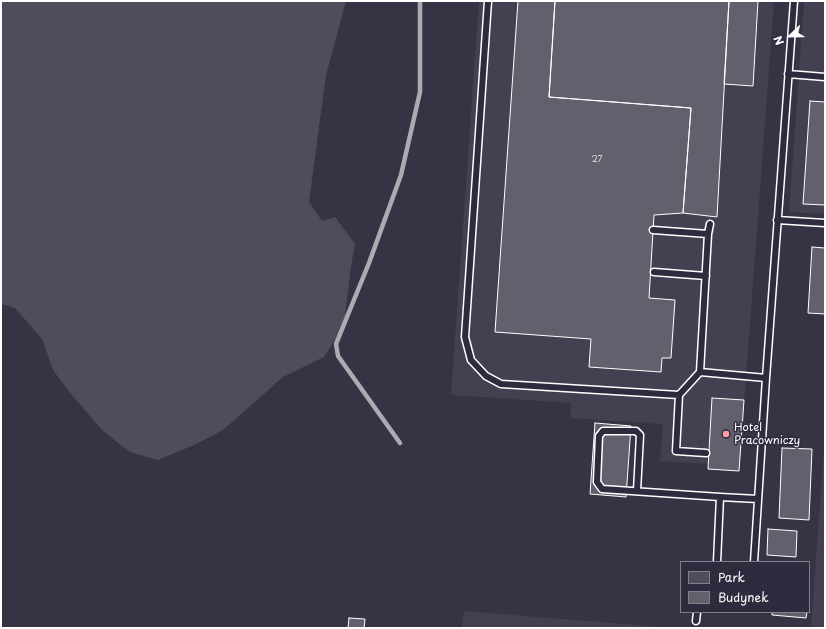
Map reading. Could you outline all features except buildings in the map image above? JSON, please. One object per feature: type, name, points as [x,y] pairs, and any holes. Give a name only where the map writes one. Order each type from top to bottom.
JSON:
[{"type":"lane","points":[[488,1],[465,337],[471,360],[486,376],[501,384],[679,395]]},
{"type":"lane","points":[[754,561],[777,220],[794,1]]},
{"type":"lane","points":[[788,74],[825,77]]},
{"type":"lane","points":[[777,220],[825,223]]},
{"type":"lane","points":[[706,453],[676,451],[679,395],[700,372],[708,234],[710,224]]},
{"type":"lane","points":[[653,230],[708,234]]},
{"type":"lane","points":[[654,272],[706,276]]},
{"type":"lane","points":[[700,372],[766,378]]},
{"type":"lane","points":[[637,491],[640,435],[636,431],[603,431],[599,436],[597,482],[602,489],[758,499]]},
{"type":"lane","points":[[717,561],[720,497]]},
{"type":"lane","points":[[696,621],[697,613]]},
{"type":"shaded area","points":[[479,1],[774,1],[739,471],[708,469],[708,464],[660,461],[663,424],[571,418],[571,403],[451,395]]},
{"type":"shaded area","points":[[804,1],[825,1],[825,214],[789,212]]},
{"type":"shaded area","points":[[825,435],[825,628],[811,628]]},
{"type":"shaded area","points":[[464,611],[673,628],[462,628]]},
{"type":"green space","points":[[1,1],[346,1],[326,75],[309,202],[322,221],[335,217],[355,244],[344,325],[324,357],[283,377],[223,430],[194,445],[158,460],[130,452],[103,431],[71,394],[53,370],[42,339],[15,308],[1,304]]},
{"type":"waterway","points":[[400,443],[338,356],[336,344],[369,263],[401,175],[420,92],[420,1]]},
{"type":"place","name":"Hotel Pracowniczy","points":[[726,434]]}]
